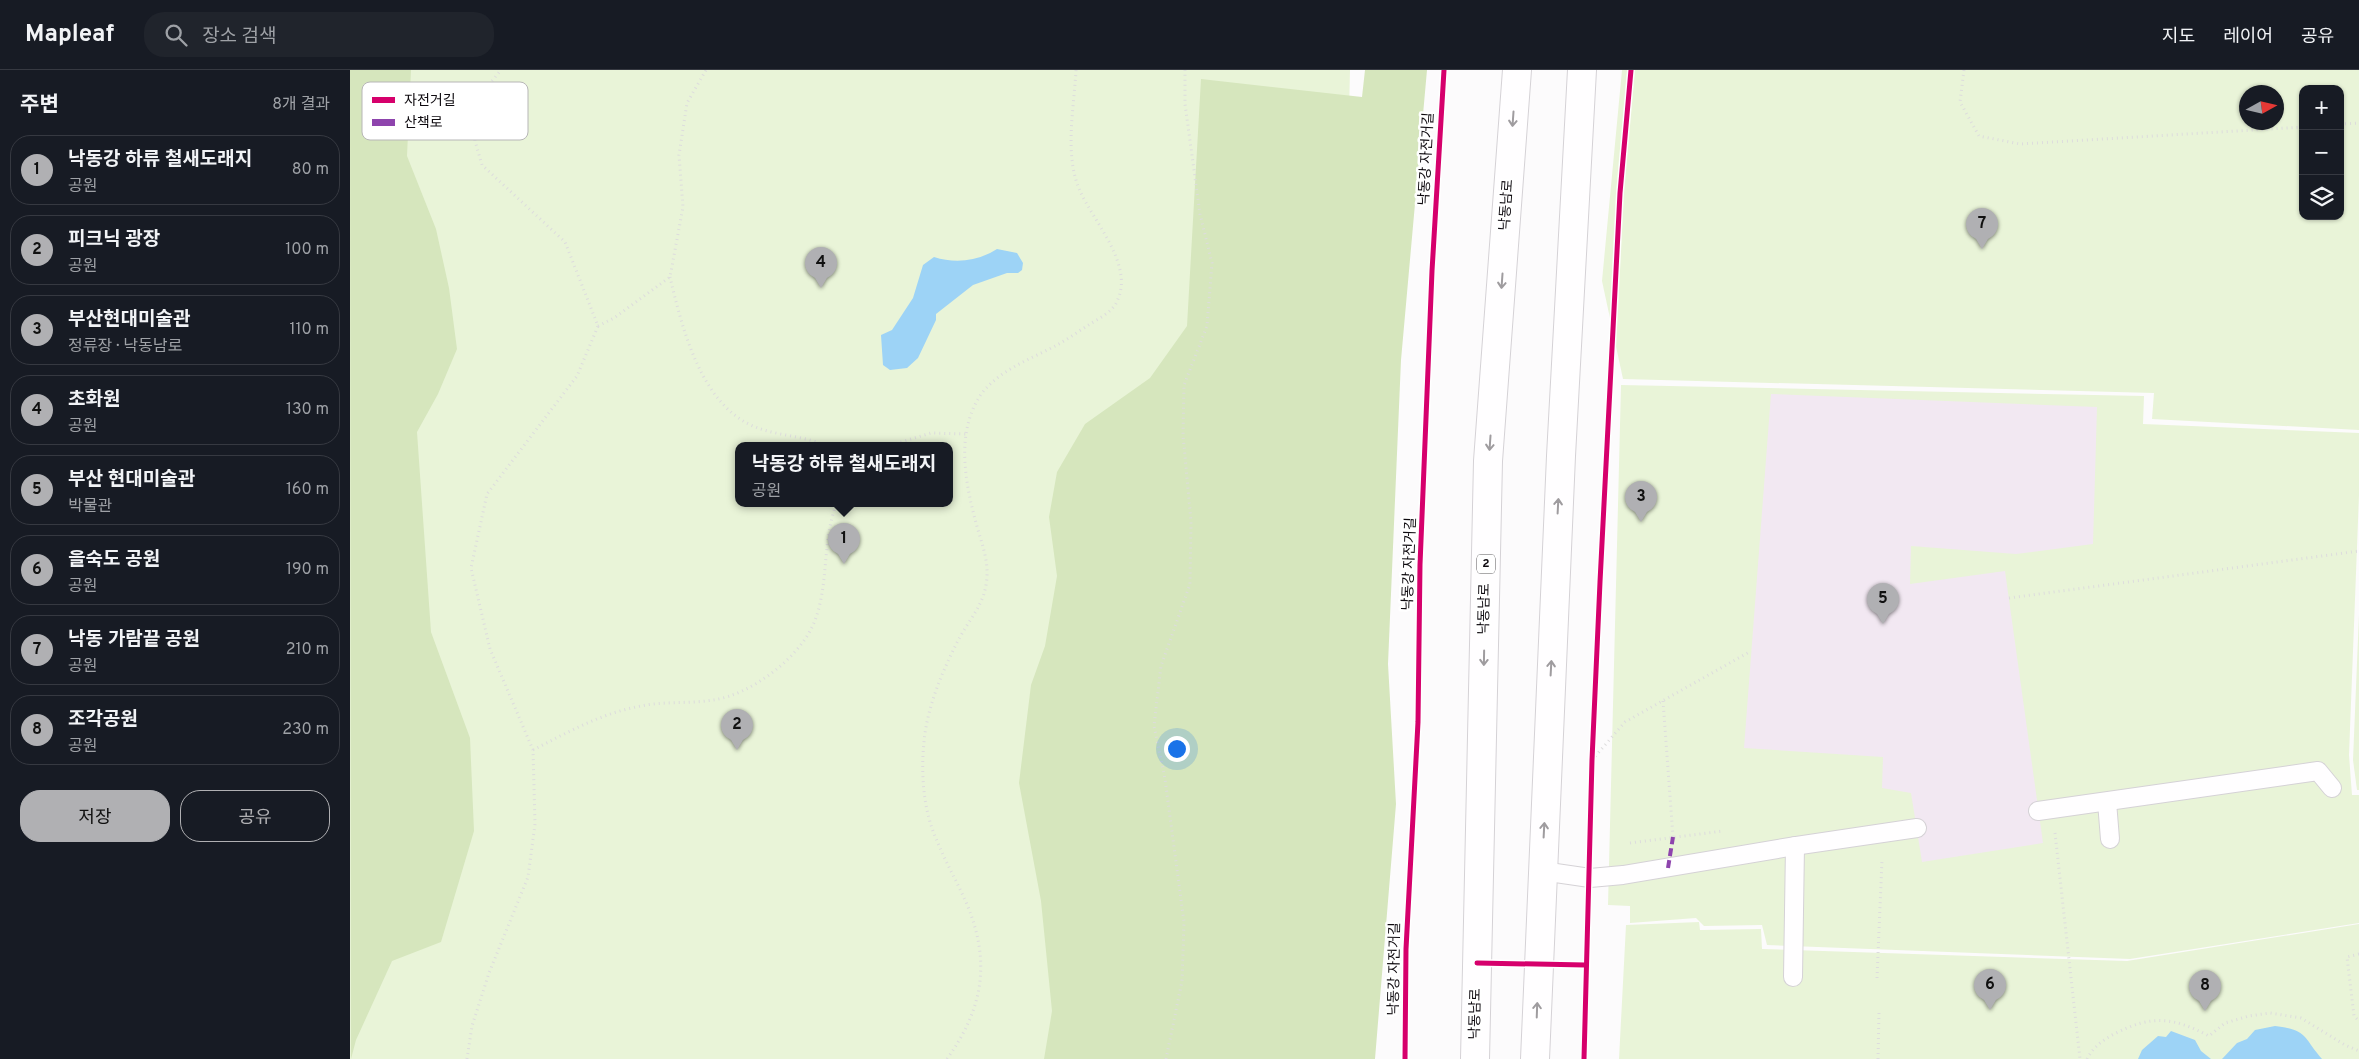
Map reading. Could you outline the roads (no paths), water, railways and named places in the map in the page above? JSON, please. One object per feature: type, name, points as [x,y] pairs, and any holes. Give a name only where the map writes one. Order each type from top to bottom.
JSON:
[{"type":"main road","name":"낙동남로","points":[[1475,1059],[1488,461],[1517,70]]},
{"type":"main road","points":[[1535,1059],[1561,456],[1582,70]]},
{"type":"lane","points":[[2045,810],[2318,771],[2332,788]]},
{"type":"lane","points":[[2107,802],[2110,839]]},
{"type":"lane","points":[[1542,871],[1590,878],[1623,875],[1917,828]]},
{"type":"lane","points":[[1793,977],[1795,846]]},
{"type":"water","points":[[997,249],[1017,253],[1023,263],[1022,270],[1018,273],[1007,273],[973,285],[936,314],[936,320],[918,358],[907,368],[890,370],[883,365],[881,335],[892,330],[913,298],[923,265],[934,257],[959,261],[975,259]]},
{"type":"water","points":[[2275,1026],[2299,1032],[2322,1059],[2222,1059],[2237,1043],[2247,1039],[2255,1030]]},
{"type":"water","points":[[2171,1031],[2195,1040],[2201,1051],[2211,1059],[2138,1059],[2142,1050],[2158,1036],[2166,1037]]},
{"type":"place","name":"낙동 가람끝 공원","points":[[1982,249]]},
{"type":"place","name":"초화원","points":[[821,288]]},
{"type":"place","name":"부산현대미술관","points":[[1641,522]]},
{"type":"place","name":"낙동강 하류 철새도래지","points":[[844,564]]},
{"type":"place","name":"부산 현대미술관","points":[[1883,624]]},
{"type":"place","name":"피크닉 광장","points":[[737,750]]},
{"type":"place","name":"을숙도 공원","points":[[1990,1010]]},
{"type":"place","name":"조각공원","points":[[2205,1011]]}]
